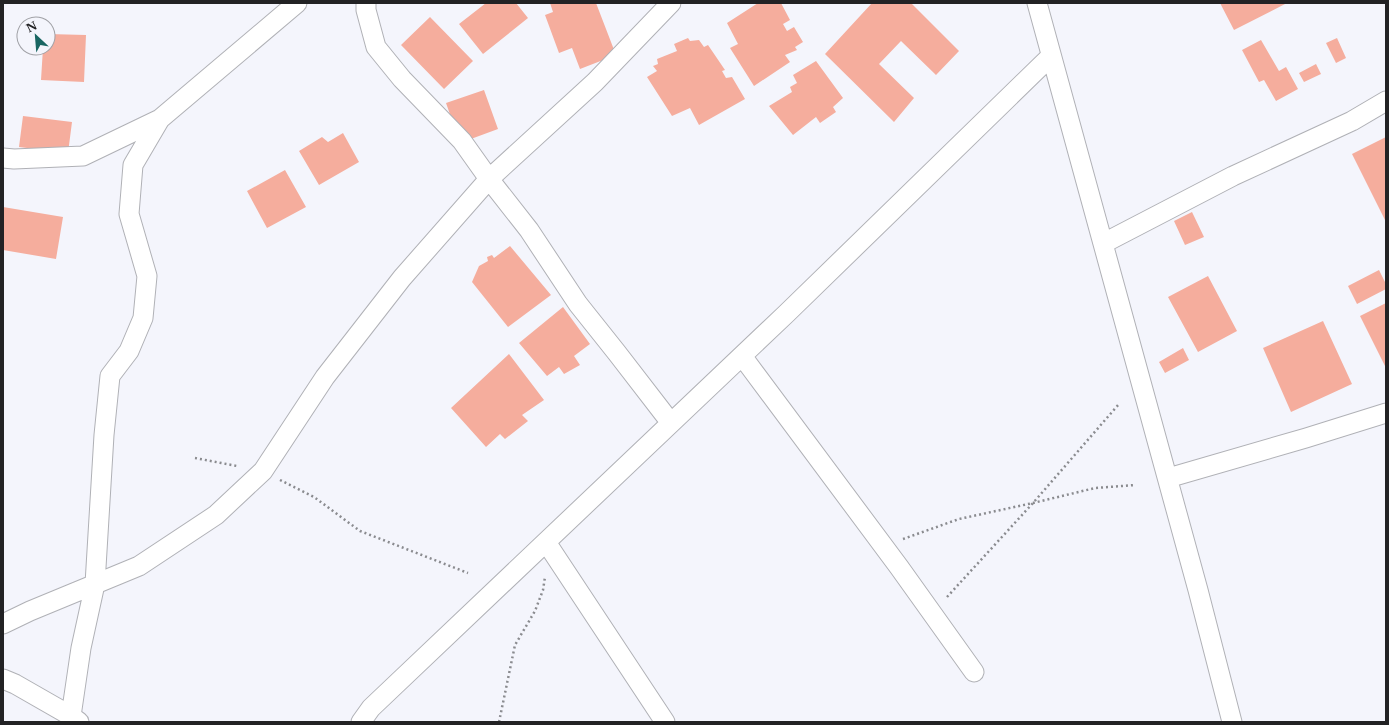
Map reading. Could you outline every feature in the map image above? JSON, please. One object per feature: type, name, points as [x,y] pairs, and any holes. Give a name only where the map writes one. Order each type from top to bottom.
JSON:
[{"type":"street","points":[[3,158],[14,159],[83,156],[160,119],[297,3]]},
{"type":"street","points":[[366,3],[366,10],[376,47],[402,79],[462,141],[489,179],[529,230],[578,304],[671,423]]},
{"type":"street","points":[[3,624],[30,611],[139,566],[210,520],[263,472],[325,377],[402,278],[489,179],[595,82],[671,3]]},
{"type":"street","points":[[1037,3],[1168,478],[1232,722]]},
{"type":"street","points":[[361,722],[371,708],[742,356],[1051,56]]},
{"type":"street","points":[[1104,243],[1233,176],[1352,121],[1386,100]]},
{"type":"street","points":[[3,679],[15,684],[75,719],[81,648],[95,584],[110,376],[129,351],[143,318],[147,276],[129,214],[133,164],[160,119]]},
{"type":"street","points":[[742,356],[894,561],[974,672]]},
{"type":"street","points":[[1168,478],[1386,413]]},
{"type":"street","points":[[546,542],[665,722]]},
{"type":"path","points":[[948,597],[1033,503],[1119,404]]},
{"type":"path","points":[[195,458],[263,472],[314,497],[360,531],[468,573]]},
{"type":"path","points":[[903,539],[959,519],[1095,488],[1135,485]]},
{"type":"path","points":[[499,722],[515,645],[535,611],[543,590],[546,572]]},
{"type":"building","points":[[486,3],[516,3],[528,18],[483,54],[459,24]]},
{"type":"building","points":[[550,3],[596,3],[616,55],[580,69],[572,48],[559,53],[545,15],[553,12]]},
{"type":"building","points":[[758,3],[781,3],[790,20],[783,24],[787,31],[794,27],[803,42],[795,47],[797,50],[785,55],[790,62],[754,86],[730,48],[738,44],[727,23]]},
{"type":"building","points":[[872,3],[911,3],[959,51],[936,75],[901,41],[879,64],[914,98],[894,122],[825,54]]},
{"type":"building","points":[[1220,3],[1287,3],[1234,30]]},
{"type":"building","points":[[430,17],[473,61],[444,89],[401,45]]},
{"type":"building","points":[[56,34],[86,35],[84,82],[41,80],[42,56],[56,56]]},
{"type":"building","points":[[688,38],[690,41],[699,40],[704,47],[708,45],[725,70],[722,71],[726,78],[732,77],[745,99],[699,125],[690,108],[672,116],[647,77],[657,71],[653,66],[658,64],[657,59],[677,51],[674,44]]},
{"type":"building","points":[[1337,38],[1346,58],[1336,63],[1326,43]]},
{"type":"building","points":[[1261,40],[1279,71],[1286,67],[1298,89],[1276,101],[1264,80],[1259,82],[1242,50]]},
{"type":"building","points":[[816,61],[843,98],[833,107],[836,112],[820,123],[816,117],[793,135],[769,106],[792,92],[790,87],[797,83],[793,75]]},
{"type":"building","points":[[1316,64],[1321,74],[1304,82],[1299,73]]},
{"type":"building","points":[[484,90],[498,129],[460,143],[446,103]]},
{"type":"building","points":[[23,116],[72,122],[68,153],[19,147]]},
{"type":"building","points":[[343,133],[359,162],[319,185],[299,151],[322,137],[328,142]]},
{"type":"building","points":[[1386,137],[1386,222],[1352,154]]},
{"type":"building","points":[[285,170],[306,207],[267,228],[247,191]]},
{"type":"building","points":[[3,207],[63,217],[56,259],[3,250]]},
{"type":"building","points":[[1192,212],[1204,237],[1185,245],[1174,221]]},
{"type":"building","points":[[510,246],[551,295],[508,327],[472,282],[479,266],[488,261],[487,257],[492,255],[494,258]]},
{"type":"building","points":[[1379,270],[1386,284],[1386,289],[1357,304],[1348,286]]},
{"type":"building","points":[[1208,276],[1237,331],[1198,352],[1168,297]]},
{"type":"building","points":[[1386,303],[1386,368],[1360,316]]},
{"type":"building","points":[[563,307],[590,344],[574,356],[580,365],[564,374],[559,367],[547,376],[519,343]]},
{"type":"building","points":[[1323,321],[1352,384],[1291,412],[1263,348]]},
{"type":"building","points":[[1183,348],[1189,360],[1165,373],[1159,362]]},
{"type":"building","points":[[509,354],[544,400],[522,415],[528,421],[505,439],[500,434],[486,447],[451,408]]}]
